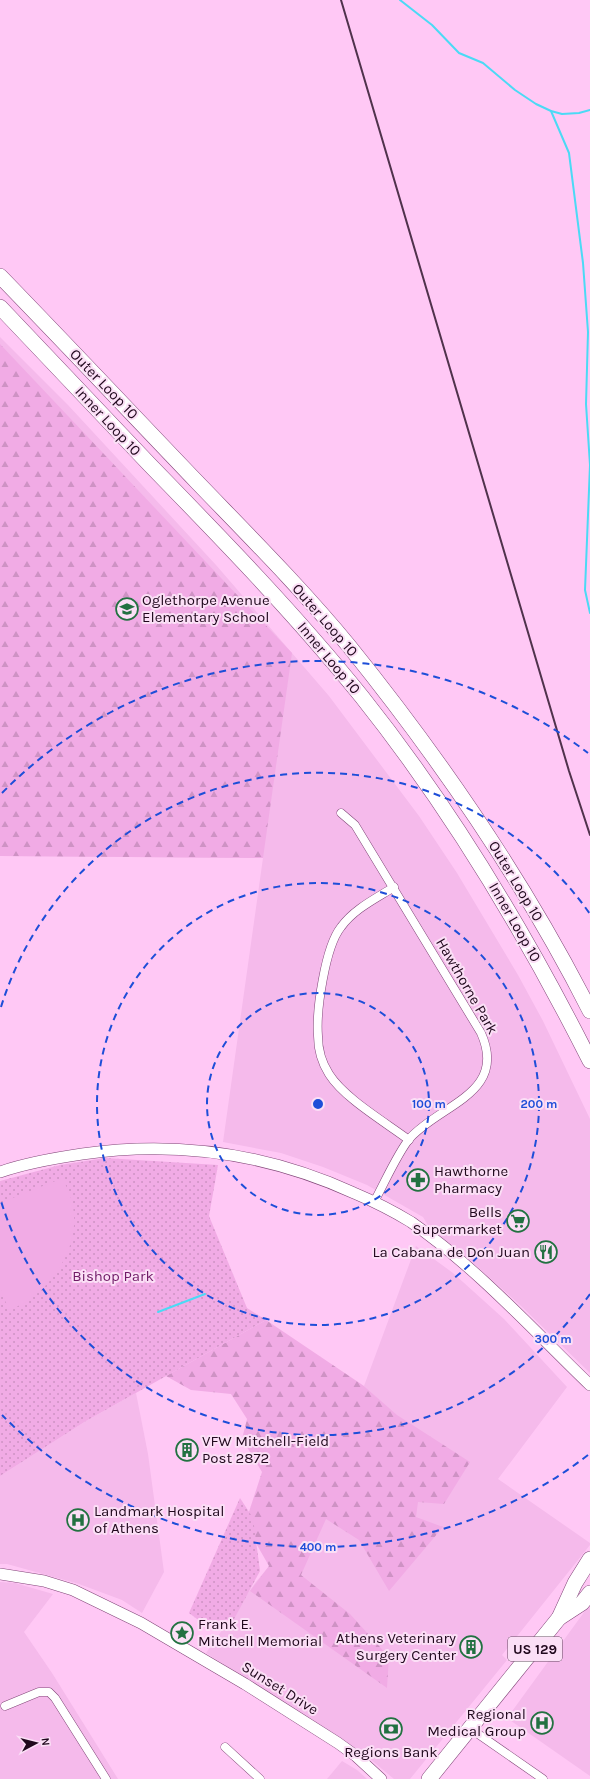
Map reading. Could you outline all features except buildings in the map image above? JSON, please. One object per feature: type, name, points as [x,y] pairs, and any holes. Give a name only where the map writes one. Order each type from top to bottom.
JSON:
[{"type":"highway","name":"Outer Loop 10","points":[[0,276],[275,564],[348,644],[431,753],[482,827],[528,899],[590,1011]]},
{"type":"highway","name":"Inner Loop 10","points":[[0,307],[272,593],[361,696],[429,787],[476,857],[532,950],[590,1061]]},
{"type":"highway","name":"US 129","points":[[429,1779],[471,1729],[559,1618],[575,1583],[590,1559]]},
{"type":"highway","points":[[559,1618],[582,1603],[589,1593]]},
{"type":"highway","points":[[442,1779],[450,1753]]},
{"type":"main road","points":[[0,1172],[60,1157],[119,1149],[201,1150],[238,1155],[292,1168],[374,1202],[410,1222],[470,1268],[590,1385]]},
{"type":"main road","name":"Sunset Drive","points":[[0,1574],[44,1581],[73,1590],[141,1623],[245,1684],[342,1746],[356,1756],[381,1779]]},
{"type":"street","name":"Hawthorne Park","points":[[341,813],[355,825],[394,887],[480,1033],[487,1052],[485,1070],[476,1087],[460,1101],[427,1123],[409,1140],[374,1202]]},
{"type":"street","points":[[394,887],[355,912],[346,920],[334,938],[326,962],[317,1027],[324,1063],[335,1083],[409,1140]]},
{"type":"street","points":[[5,1706],[39,1692],[49,1692],[55,1698],[106,1779]]},
{"type":"street","points":[[471,1729],[543,1779]]},
{"type":"street","points":[[225,1747],[260,1779]]},
{"type":"shaded area","points":[[0,337],[68,405],[216,565],[329,696],[419,816],[457,873],[518,975],[543,1021],[590,1119],[590,1373],[521,1306],[470,1260],[429,1227],[423,1217],[367,1185],[323,1167],[281,1153],[223,1142],[263,858],[0,856]]},
{"type":"shaded area","points":[[416,1246],[453,1273],[504,1319],[567,1387],[498,1479],[590,1543],[590,1545],[502,1655],[507,1660],[410,1779],[394,1779],[364,1754],[206,1653],[255,1583],[396,1415],[364,1386]]},
{"type":"shaded area","name":"Landmark Hospital of Athens","points":[[136,1393],[148,1454],[164,1572],[142,1613],[122,1600],[79,1584],[7,1564],[0,1564],[0,1476],[86,1421]]},
{"type":"shaded area","points":[[0,1582],[15,1583],[53,1594],[24,1632],[52,1673],[118,1779],[0,1779]]},
{"type":"shaded area","points":[[590,1604],[590,1776],[507,1718]]},
{"type":"shaded area","points":[[342,1761],[357,1770],[367,1779],[327,1779]]},
{"type":"green space","name":"Oglethorpe Avenue Elementary School","points":[[0,344],[292,653],[263,858],[0,856]]},
{"type":"green space","name":"Bishop Park","points":[[105,1158],[218,1165],[209,1216],[247,1308],[266,1320],[86,1421],[0,1476],[0,1181],[60,1165]]},
{"type":"green space","points":[[63,1178],[72,1203],[74,1223],[72,1239],[67,1254],[59,1269],[37,1294],[9,1310],[0,1288],[0,1203]]},
{"type":"green space","points":[[266,1320],[364,1386],[397,1415],[470,1462],[444,1504],[418,1502],[416,1517],[443,1527],[389,1591],[359,1540],[326,1519],[301,1575],[350,1614],[389,1657],[387,1688],[250,1591],[269,1566],[245,1524],[262,1472],[242,1439],[247,1419],[231,1394],[191,1390],[166,1376]]},
{"type":"green space","points":[[240,1498],[253,1518],[260,1571],[234,1619],[201,1622],[189,1613]]},
{"type":"waterway","points":[[400,0],[432,25],[459,53],[483,63],[515,90],[536,104],[562,114],[579,113],[590,110]]},
{"type":"waterway","points":[[551,111],[569,153],[583,263],[588,332],[586,404],[590,465],[585,590],[590,613]]},
{"type":"waterway","points":[[158,1312],[205,1294]]},
{"type":"railway","points":[[341,0],[569,771],[590,835]]},
{"type":"place","name":"Oglethorpe Avenue Elementary School","points":[[127,609]]},
{"type":"place","name":"Hawthorne Pharmacy","points":[[418,1180]]},
{"type":"place","name":"Bells Supermarket","points":[[518,1221]]},
{"type":"place","name":"La Cabana de Don Juan","points":[[546,1252]]},
{"type":"place","name":"VFW Mitchell-Field Post 2872","points":[[187,1450]]},
{"type":"place","name":"Landmark Hospital of Athens","points":[[78,1520]]},
{"type":"place","name":"Frank E. Mitchell Memorial","points":[[182,1633]]},
{"type":"place","name":"Athens Veterinary Surgery Center","points":[[471,1647]]},
{"type":"place","name":"Regional Medical Group","points":[[542,1723]]},
{"type":"place","name":"Regions Bank","points":[[391,1729]]}]
